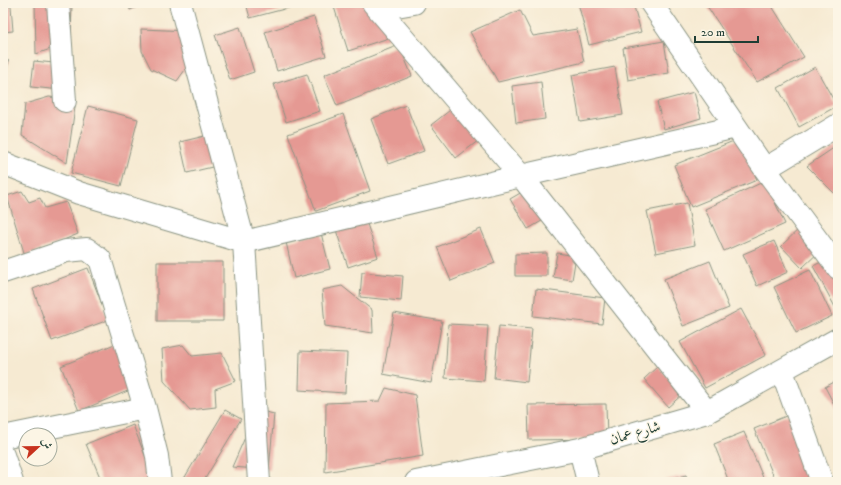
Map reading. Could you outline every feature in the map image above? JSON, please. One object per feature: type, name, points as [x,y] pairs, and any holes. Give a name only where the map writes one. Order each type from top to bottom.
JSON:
[{"type":"street","points":[[58,3],[65,101]]},
{"type":"street","points":[[180,3],[244,242],[259,482]]},
{"type":"street","points":[[376,6],[414,3]]},
{"type":"street","points":[[651,3],[765,169],[838,268]]},
{"type":"street","points":[[376,6],[521,176],[707,412]]},
{"type":"street","points":[[765,169],[838,125]]},
{"type":"street","points":[[3,163],[79,193],[244,242],[521,176],[736,127]]},
{"type":"street","points":[[3,272],[66,251],[87,249],[100,259],[145,408],[157,456],[160,482]]},
{"type":"street","name":"شارع عمان","points":[[416,482],[580,449],[707,412],[838,339]]},
{"type":"street","points":[[782,371],[822,482]]},
{"type":"street","points":[[3,437],[145,408]]},
{"type":"street","points":[[580,449],[588,482]]},
{"type":"street","points":[[3,455],[12,482]]},
{"type":"building","points":[[35,3],[72,3],[71,42],[36,54]]},
{"type":"building","points":[[128,3],[147,3],[130,10]]},
{"type":"building","points":[[246,3],[291,3],[292,7],[250,18]]},
{"type":"building","points":[[346,3],[381,3],[392,37],[348,51],[334,7]]},
{"type":"building","points":[[578,3],[633,3],[641,32],[589,45]]},
{"type":"building","points":[[705,3],[770,3],[804,57],[757,82]]},
{"type":"building","points":[[11,6],[13,31],[3,32],[3,7]]},
{"type":"building","points":[[520,10],[533,36],[577,29],[584,62],[498,82],[470,32]]},
{"type":"building","points":[[314,17],[326,56],[277,71],[265,32]]},
{"type":"building","points":[[240,27],[254,72],[230,80],[215,35]]},
{"type":"building","points":[[141,29],[190,31],[190,63],[177,81],[151,69],[142,51]]},
{"type":"building","points":[[664,41],[669,73],[628,80],[623,48]]},
{"type":"building","points":[[399,45],[412,76],[337,106],[324,75]]},
{"type":"building","points":[[3,59],[9,61],[3,80]]},
{"type":"building","points":[[34,61],[73,65],[71,91],[31,87]]},
{"type":"building","points":[[615,67],[623,115],[580,122],[572,75]]},
{"type":"building","points":[[815,67],[837,106],[799,127],[778,88]]},
{"type":"building","points":[[307,74],[320,111],[286,122],[274,84]]},
{"type":"building","points":[[541,82],[545,119],[516,123],[512,86]]},
{"type":"building","points":[[694,92],[701,118],[664,129],[657,102]]},
{"type":"building","points":[[49,97],[76,100],[67,163],[22,135],[25,104]]},
{"type":"building","points":[[406,105],[424,151],[388,164],[371,119]]},
{"type":"building","points":[[88,106],[138,119],[121,186],[71,173]]},
{"type":"building","points":[[454,107],[479,140],[456,158],[431,125]]},
{"type":"building","points":[[343,114],[370,191],[316,211],[288,134]]},
{"type":"building","points":[[221,132],[229,163],[187,173],[180,142]]},
{"type":"building","points":[[741,138],[757,180],[691,207],[674,165]]},
{"type":"building","points":[[838,145],[838,197],[807,166]]},
{"type":"building","points":[[765,181],[785,224],[724,251],[705,209]]},
{"type":"building","points":[[529,188],[547,218],[528,229],[510,199]]},
{"type":"building","points":[[22,191],[29,202],[40,198],[45,208],[66,202],[78,234],[25,256],[7,196]]},
{"type":"building","points":[[687,203],[695,245],[656,253],[647,211]]},
{"type":"building","points":[[366,221],[378,257],[348,267],[336,230]]},
{"type":"building","points":[[801,227],[822,249],[802,268],[781,246]]},
{"type":"building","points":[[481,229],[495,263],[451,281],[437,247]]},
{"type":"building","points":[[321,233],[330,269],[294,278],[286,242]]},
{"type":"building","points":[[774,241],[788,272],[757,286],[743,254]]},
{"type":"building","points":[[547,253],[547,276],[515,276],[515,254]]},
{"type":"building","points":[[557,253],[576,256],[572,280],[553,277]]},
{"type":"building","points":[[829,258],[838,275],[838,306],[835,307],[813,266]]},
{"type":"building","points":[[710,261],[729,308],[683,326],[664,279]]},
{"type":"building","points":[[157,262],[223,262],[223,321],[157,321]]},
{"type":"building","points":[[88,268],[108,320],[52,341],[33,289]]},
{"type":"building","points":[[810,270],[832,316],[796,333],[774,287]]},
{"type":"building","points":[[362,272],[403,276],[401,301],[360,297]]},
{"type":"building","points":[[342,286],[372,310],[373,333],[325,326],[322,290]]},
{"type":"building","points":[[536,289],[605,298],[602,324],[533,316]]},
{"type":"building","points":[[741,309],[766,355],[705,388],[680,342]]},
{"type":"building","points":[[394,313],[442,321],[431,383],[383,374]]},
{"type":"building","points":[[448,324],[488,326],[484,381],[445,378]]},
{"type":"building","points":[[499,326],[532,329],[527,382],[494,378]]},
{"type":"building","points":[[117,343],[135,388],[79,411],[61,366]]},
{"type":"building","points":[[183,345],[192,356],[222,353],[236,381],[215,389],[216,407],[190,410],[164,381],[162,349]]},
{"type":"building","points":[[300,351],[347,353],[345,393],[299,390]]},
{"type":"building","points":[[658,366],[683,394],[668,407],[644,379]]},
{"type":"building","points":[[838,380],[838,412],[825,387]]},
{"type":"building","points":[[386,388],[415,395],[423,456],[325,472],[326,403],[380,401]]},
{"type":"building","points":[[606,404],[607,439],[529,440],[528,405]]},
{"type":"building","points":[[225,410],[241,419],[203,482],[182,482]]},
{"type":"building","points":[[257,410],[274,414],[269,470],[232,467]]},
{"type":"building","points":[[791,414],[816,476],[800,482],[776,482],[754,429]]},
{"type":"building","points":[[133,425],[155,481],[102,482],[86,444]]},
{"type":"building","points":[[744,432],[764,480],[758,482],[729,482],[714,444]]},
{"type":"building","points":[[686,475],[688,482],[660,482],[660,481]]}]
